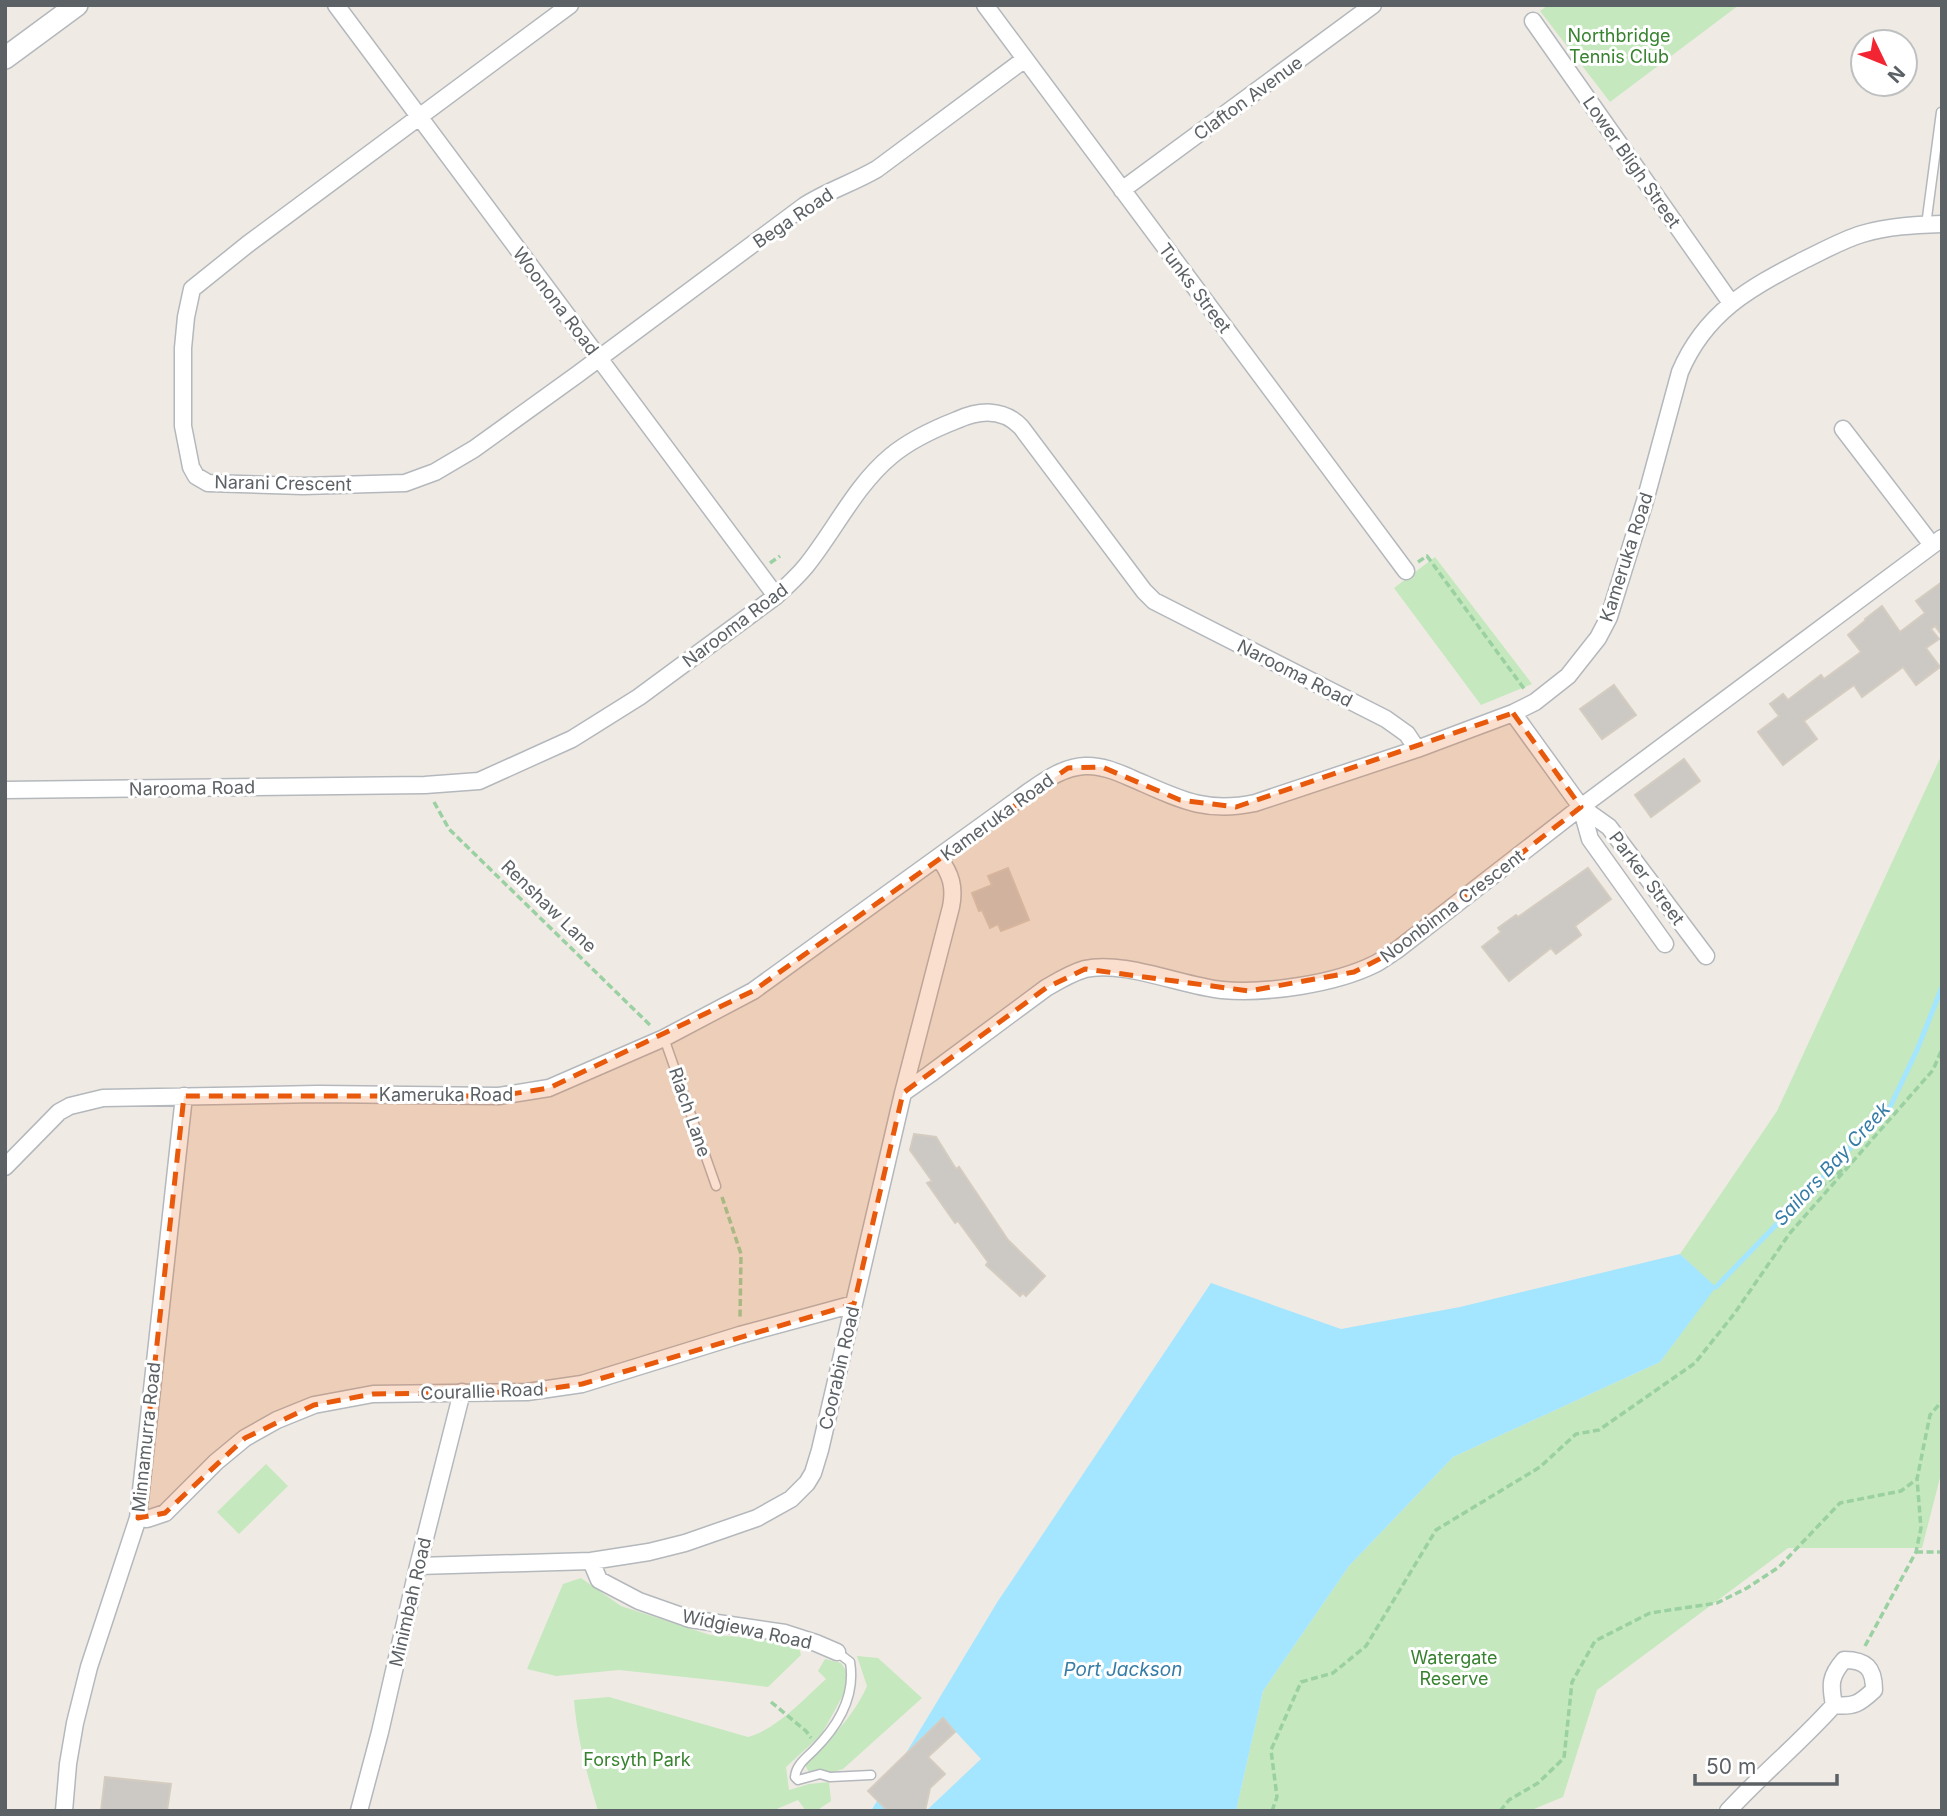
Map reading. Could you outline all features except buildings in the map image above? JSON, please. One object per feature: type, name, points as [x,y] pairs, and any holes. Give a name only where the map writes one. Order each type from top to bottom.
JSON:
[{"type":"street","points":[[5,58],[77,5]]},
{"type":"street","name":"Woonona Road","points":[[336,5],[775,596]]},
{"type":"street","name":"Narani Crescent","points":[[570,5],[247,244],[192,289],[183,348],[183,426],[191,467],[196,476],[208,483],[303,486],[405,483],[435,472],[474,449],[599,359]]},
{"type":"street","name":"Tunks Street","points":[[985,5],[1406,571]]},
{"type":"street","name":"Clafton Avenue","points":[[1122,190],[1373,5]]},
{"type":"street","name":"Lower Bligh Street","points":[[1533,21],[1731,303]]},
{"type":"street","name":"Bega Road","points":[[599,359],[804,206],[819,196],[877,169],[1025,59]]},
{"type":"street","name":"Kameruka Road","points":[[5,1167],[59,1112],[70,1106],[103,1098],[380,1094],[499,1096],[549,1088],[664,1038],[753,992],[1031,790],[1068,768],[1085,765],[1102,767],[1190,803],[1236,807],[1417,749],[1513,713],[1543,696],[1568,676],[1598,638],[1609,617],[1681,372],[1699,336],[1731,303],[1768,278],[1840,243],[1862,234],[1907,225],[1934,224]]},
{"type":"street","name":"Narooma Road","points":[[5,790],[425,785],[480,781],[572,739],[639,697],[793,580],[807,565],[845,509],[891,456],[932,431],[978,412],[997,412],[1010,417],[1021,427],[1154,601],[1385,719],[1408,734],[1417,749]]},
{"type":"street","points":[[1843,429],[1937,542]]},
{"type":"street","name":"Noonbinna Crescent","points":[[903,1093],[1046,988],[1064,977],[1086,969],[1129,971],[1220,989],[1249,991],[1331,979],[1365,968],[1397,950],[1581,807],[1937,542]]},
{"type":"street","name":"Parker Street","points":[[1513,713],[1581,807],[1609,827],[1706,956]]},
{"type":"street","name":"Parker Street","points":[[1581,807],[1590,839],[1665,944]]},
{"type":"street","name":"Coorabin Road","points":[[418,1566],[591,1561],[649,1552],[719,1533],[769,1513],[799,1492],[813,1473],[903,1093],[953,898],[952,881],[939,858]]},
{"type":"street","name":"Minnamurra Road","points":[[64,1811],[68,1764],[89,1667],[138,1518],[184,1096]]},
{"type":"street","name":"Courallie Road","points":[[138,1518],[147,1519],[165,1513],[244,1438],[277,1420],[314,1405],[373,1394],[527,1392],[583,1384],[740,1335],[853,1304]]},
{"type":"street","name":"Minimbah Road","points":[[359,1811],[462,1392]]},
{"type":"street","name":"Widgiewa Road","points":[[591,1561],[599,1580],[639,1601],[690,1619],[785,1633],[837,1652]]},
{"type":"street","points":[[1844,1660],[1857,1660],[1867,1666],[1874,1675],[1874,1690],[1850,1707],[1834,1705],[1830,1686],[1835,1671],[1844,1660]]},
{"type":"street","points":[[1728,1811],[1813,1729],[1834,1705]]},
{"type":"lane","points":[[1934,224],[1941,112]]},
{"type":"lane","name":"Riach Lane","points":[[664,1038],[716,1186]]},
{"type":"lane","points":[[837,1652],[850,1662],[852,1677],[849,1697],[839,1721],[796,1771],[795,1777],[799,1780],[820,1774],[830,1777],[871,1776]]},
{"type":"path","points":[[1406,571],[1427,556],[1526,689]]},
{"type":"path","name":"Renshaw Lane","points":[[425,785],[449,829],[664,1038]]},
{"type":"path","points":[[1272,1811],[1277,1797],[1271,1751],[1301,1682],[1333,1673],[1366,1646],[1436,1531],[1540,1467],[1576,1434],[1599,1430],[1695,1363],[1734,1314],[1790,1233],[1933,1070],[1942,1049]]},
{"type":"path","points":[[1781,1222],[1853,1161]]},
{"type":"path","points":[[716,1186],[741,1254],[740,1335]]},
{"type":"path","points":[[1857,1660],[1916,1552],[1921,1528],[1917,1479],[1930,1415],[1942,1401]]},
{"type":"path","points":[[1500,1811],[1509,1800],[1538,1783],[1564,1758],[1572,1682],[1595,1640],[1650,1613],[1717,1603],[1747,1588],[1779,1567],[1840,1503],[1901,1490],[1917,1479]]},
{"type":"path","points":[[1916,1552],[1942,1552]]},
{"type":"path","points":[[771,1702],[806,1731],[818,1747]]},
{"type":"highlighted area","points":[[1513,713],[1581,807],[1397,950],[1354,972],[1249,991],[1085,969],[1046,988],[903,1093],[854,1304],[582,1384],[527,1392],[373,1394],[314,1405],[245,1438],[165,1513],[138,1518],[184,1096],[499,1096],[549,1088],[753,991],[1068,768],[1102,767],[1180,800],[1236,807]]},
{"type":"green space","name":"Northbridge Tennis Club","points":[[1548,5],[1739,5],[1610,102],[1540,11]]},
{"type":"green space","points":[[1435,557],[1532,684],[1481,705],[1394,588]]},
{"type":"green space","name":"Watergate Reserve","points":[[1942,754],[1942,1470],[1922,1548],[1788,1548],[1597,1690],[1563,1797],[1529,1811],[1236,1811],[1263,1691],[1349,1566],[1453,1457],[1660,1362],[1715,1287],[1680,1254],[1777,1111]]},
{"type":"green space","points":[[266,1464],[288,1486],[239,1534],[217,1512]]},
{"type":"green space","points":[[581,1578],[621,1606],[710,1635],[776,1639],[798,1644],[801,1655],[768,1687],[619,1670],[556,1676],[527,1669],[563,1584]]},
{"type":"green space","points":[[857,1656],[878,1658],[922,1698],[843,1769],[831,1773],[808,1771],[805,1764],[848,1718],[867,1686]]},
{"type":"green space","name":"Forsyth Park","points":[[825,1659],[841,1663],[847,1672],[845,1691],[821,1735],[786,1767],[789,1790],[829,1782],[831,1801],[816,1811],[806,1811],[798,1800],[772,1811],[598,1811],[586,1770],[574,1700],[609,1697],[748,1737],[780,1720],[826,1679],[818,1671]]},
{"type":"water","name":"Port Jackson","points":[[1680,1254],[1716,1287],[1660,1362],[1453,1457],[1349,1566],[1263,1691],[1236,1811],[871,1811],[998,1601],[1211,1283],[1341,1329],[1460,1307]]},
{"type":"pier","points":[[943,1718],[981,1759],[926,1811],[892,1811],[877,1795],[897,1762]]},
{"type":"waterway","name":"Sailors Bay Creek","points":[[1716,1287],[1890,1107],[1917,1050],[1942,987]]}]
